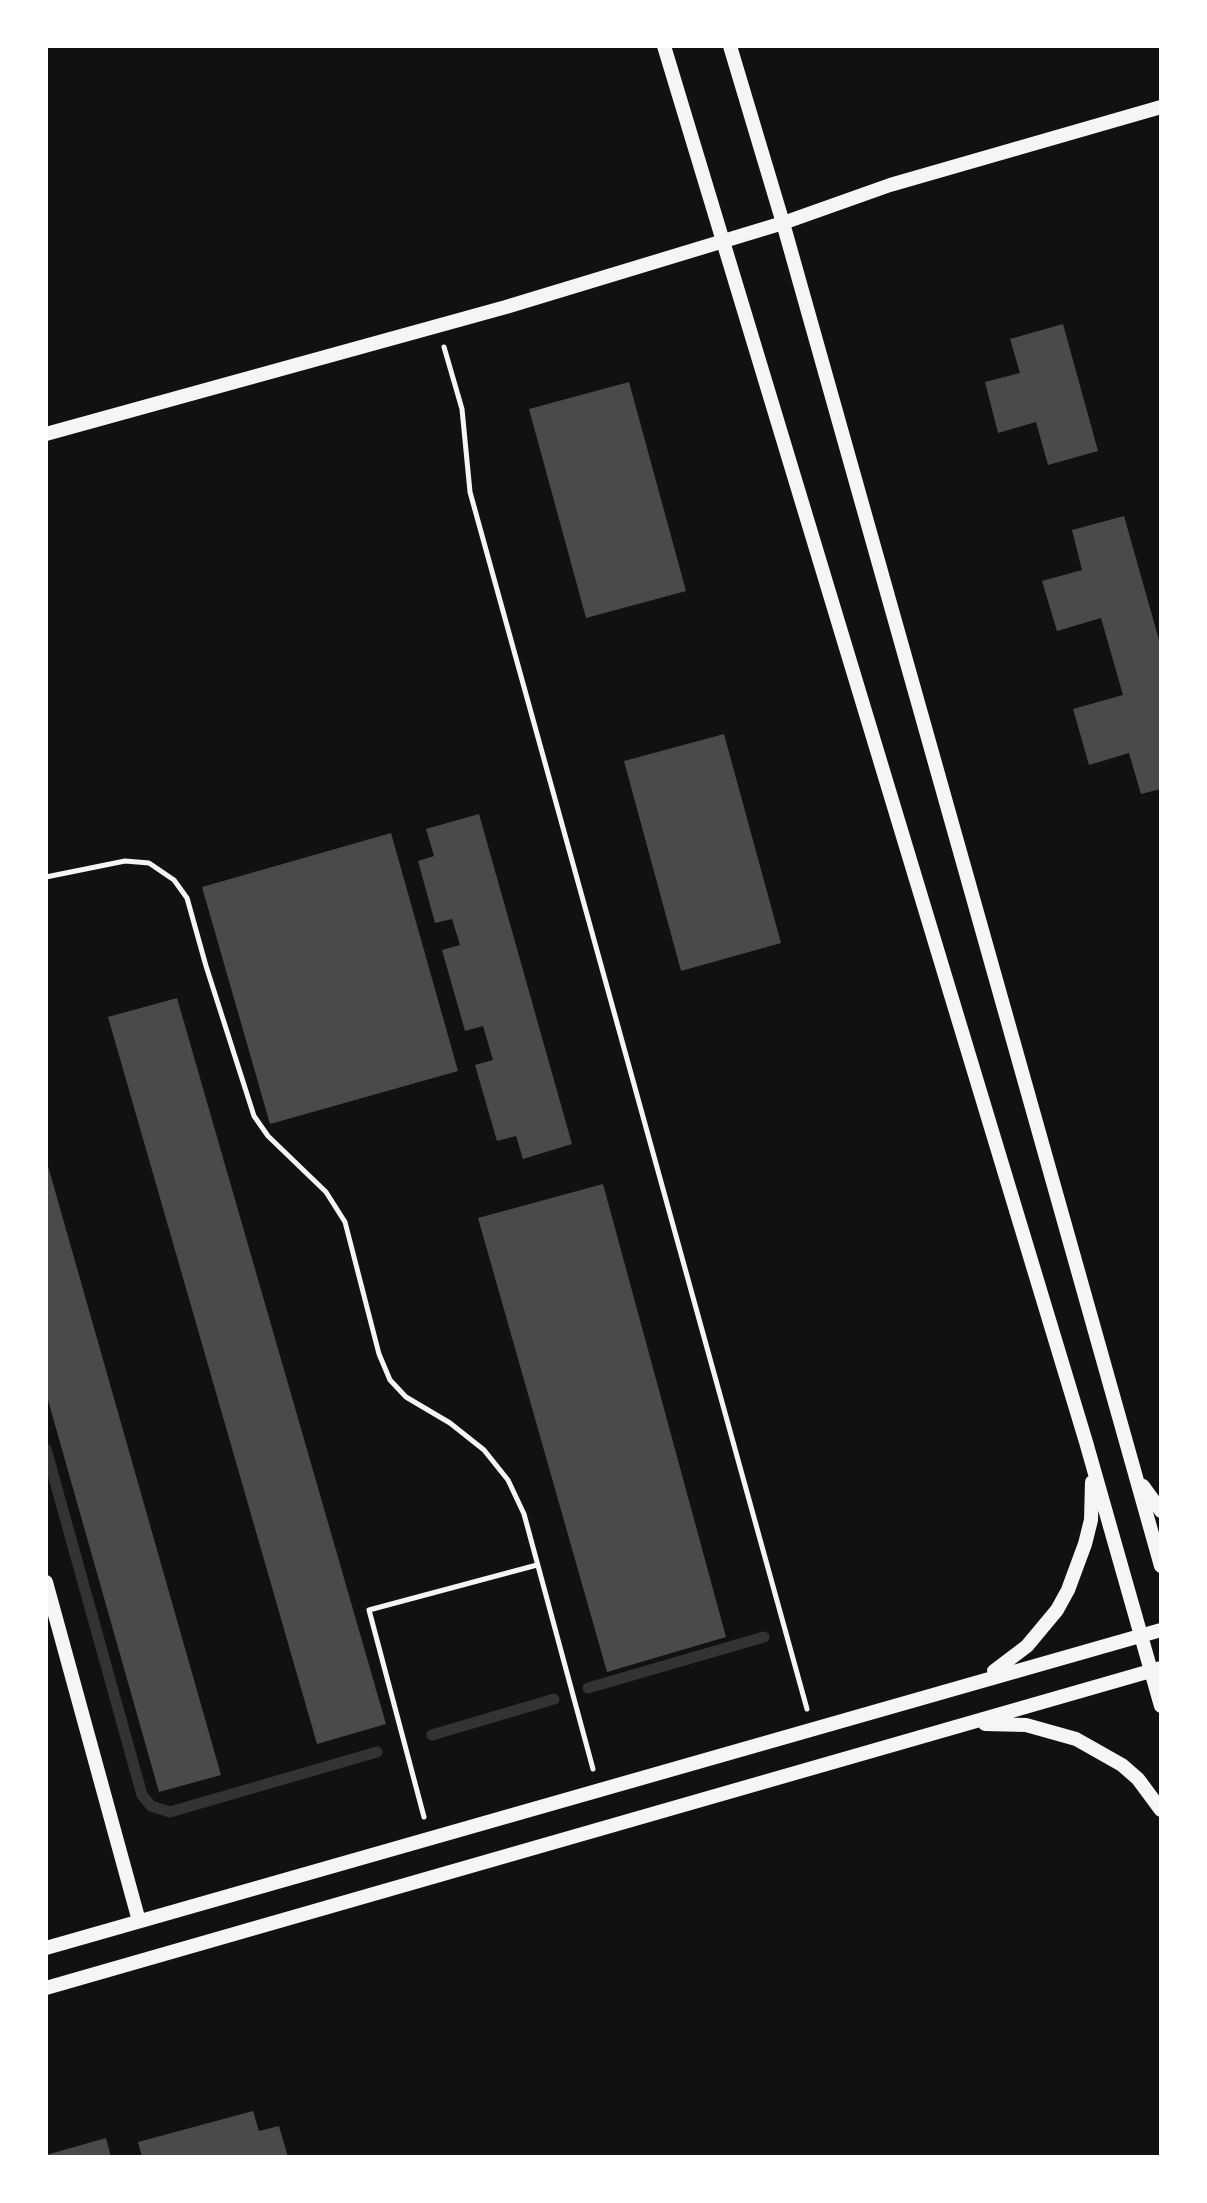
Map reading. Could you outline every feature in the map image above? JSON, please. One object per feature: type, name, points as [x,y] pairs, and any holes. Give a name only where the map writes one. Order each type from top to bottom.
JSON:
[{"type":"street","points":[[664,46],[1086,1442],[1141,1635],[1156,1669],[1161,1706]]},
{"type":"street","points":[[730,46],[783,223],[1161,1566]]},
{"type":"street","points":[[46,434],[506,307],[783,223],[890,185],[1161,107]]},
{"type":"street","points":[[972,1683],[1012,1660],[1027,1646],[1057,1610],[1068,1590],[1091,1520],[1092,1495],[1086,1442]]},
{"type":"street","points":[[1132,1464],[1161,1511]]},
{"type":"street","points":[[46,1582],[139,1921]]},
{"type":"street","points":[[46,1948],[1161,1630]]},
{"type":"street","points":[[46,1988],[1156,1669]]},
{"type":"street","points":[[949,1729],[1001,1723],[1050,1730],[1076,1739],[1122,1765],[1138,1779],[1161,1810]]},
{"type":"path","points":[[437,325],[462,409],[474,507],[812,1729]]},
{"type":"path","points":[[46,877],[125,861],[149,863],[174,880],[187,898],[254,1116],[268,1136],[326,1192],[345,1222],[379,1354],[390,1380],[406,1397],[450,1423],[484,1450],[508,1480],[524,1514],[599,1790]]},
{"type":"path","points":[[430,1838],[369,1610],[537,1565]]},
{"type":"building","points":[[1063,324],[1098,451],[1048,465],[1036,422],[998,433],[985,382],[1020,373],[1010,339]]},
{"type":"building","points":[[629,382],[686,591],[586,618],[529,409]]},
{"type":"building","points":[[1124,516],[1161,647],[1161,789],[1141,794],[1129,753],[1089,765],[1073,709],[1123,695],[1101,618],[1057,631],[1042,581],[1082,570],[1072,530]]},
{"type":"building","points":[[724,734],[781,943],[681,971],[624,761]]},
{"type":"building","points":[[479,814],[572,1144],[523,1159],[516,1136],[497,1141],[475,1065],[493,1060],[483,1026],[465,1031],[442,950],[460,945],[452,919],[435,923],[418,861],[434,856],[426,829]]},
{"type":"building","points":[[391,833],[458,1071],[270,1124],[202,887]]},
{"type":"building","points":[[177,998],[386,1724],[317,1744],[108,1017]]},
{"type":"building","points":[[46,1159],[221,1775],[159,1792],[46,1393]]},
{"type":"building","points":[[603,1184],[726,1637],[607,1672],[478,1218]]},
{"type":"building","points":[[253,2111],[259,2131],[279,2126],[288,2157],[142,2157],[138,2142]]},
{"type":"building","points":[[106,2138],[111,2157],[46,2157],[46,2155]]},
{"type":"waterway","points":[[46,1449],[142,1795],[151,1806],[170,1812],[377,1752]]},
{"type":"waterway","points":[[588,1688],[764,1637]]},
{"type":"waterway","points":[[432,1735],[554,1699]]}]
